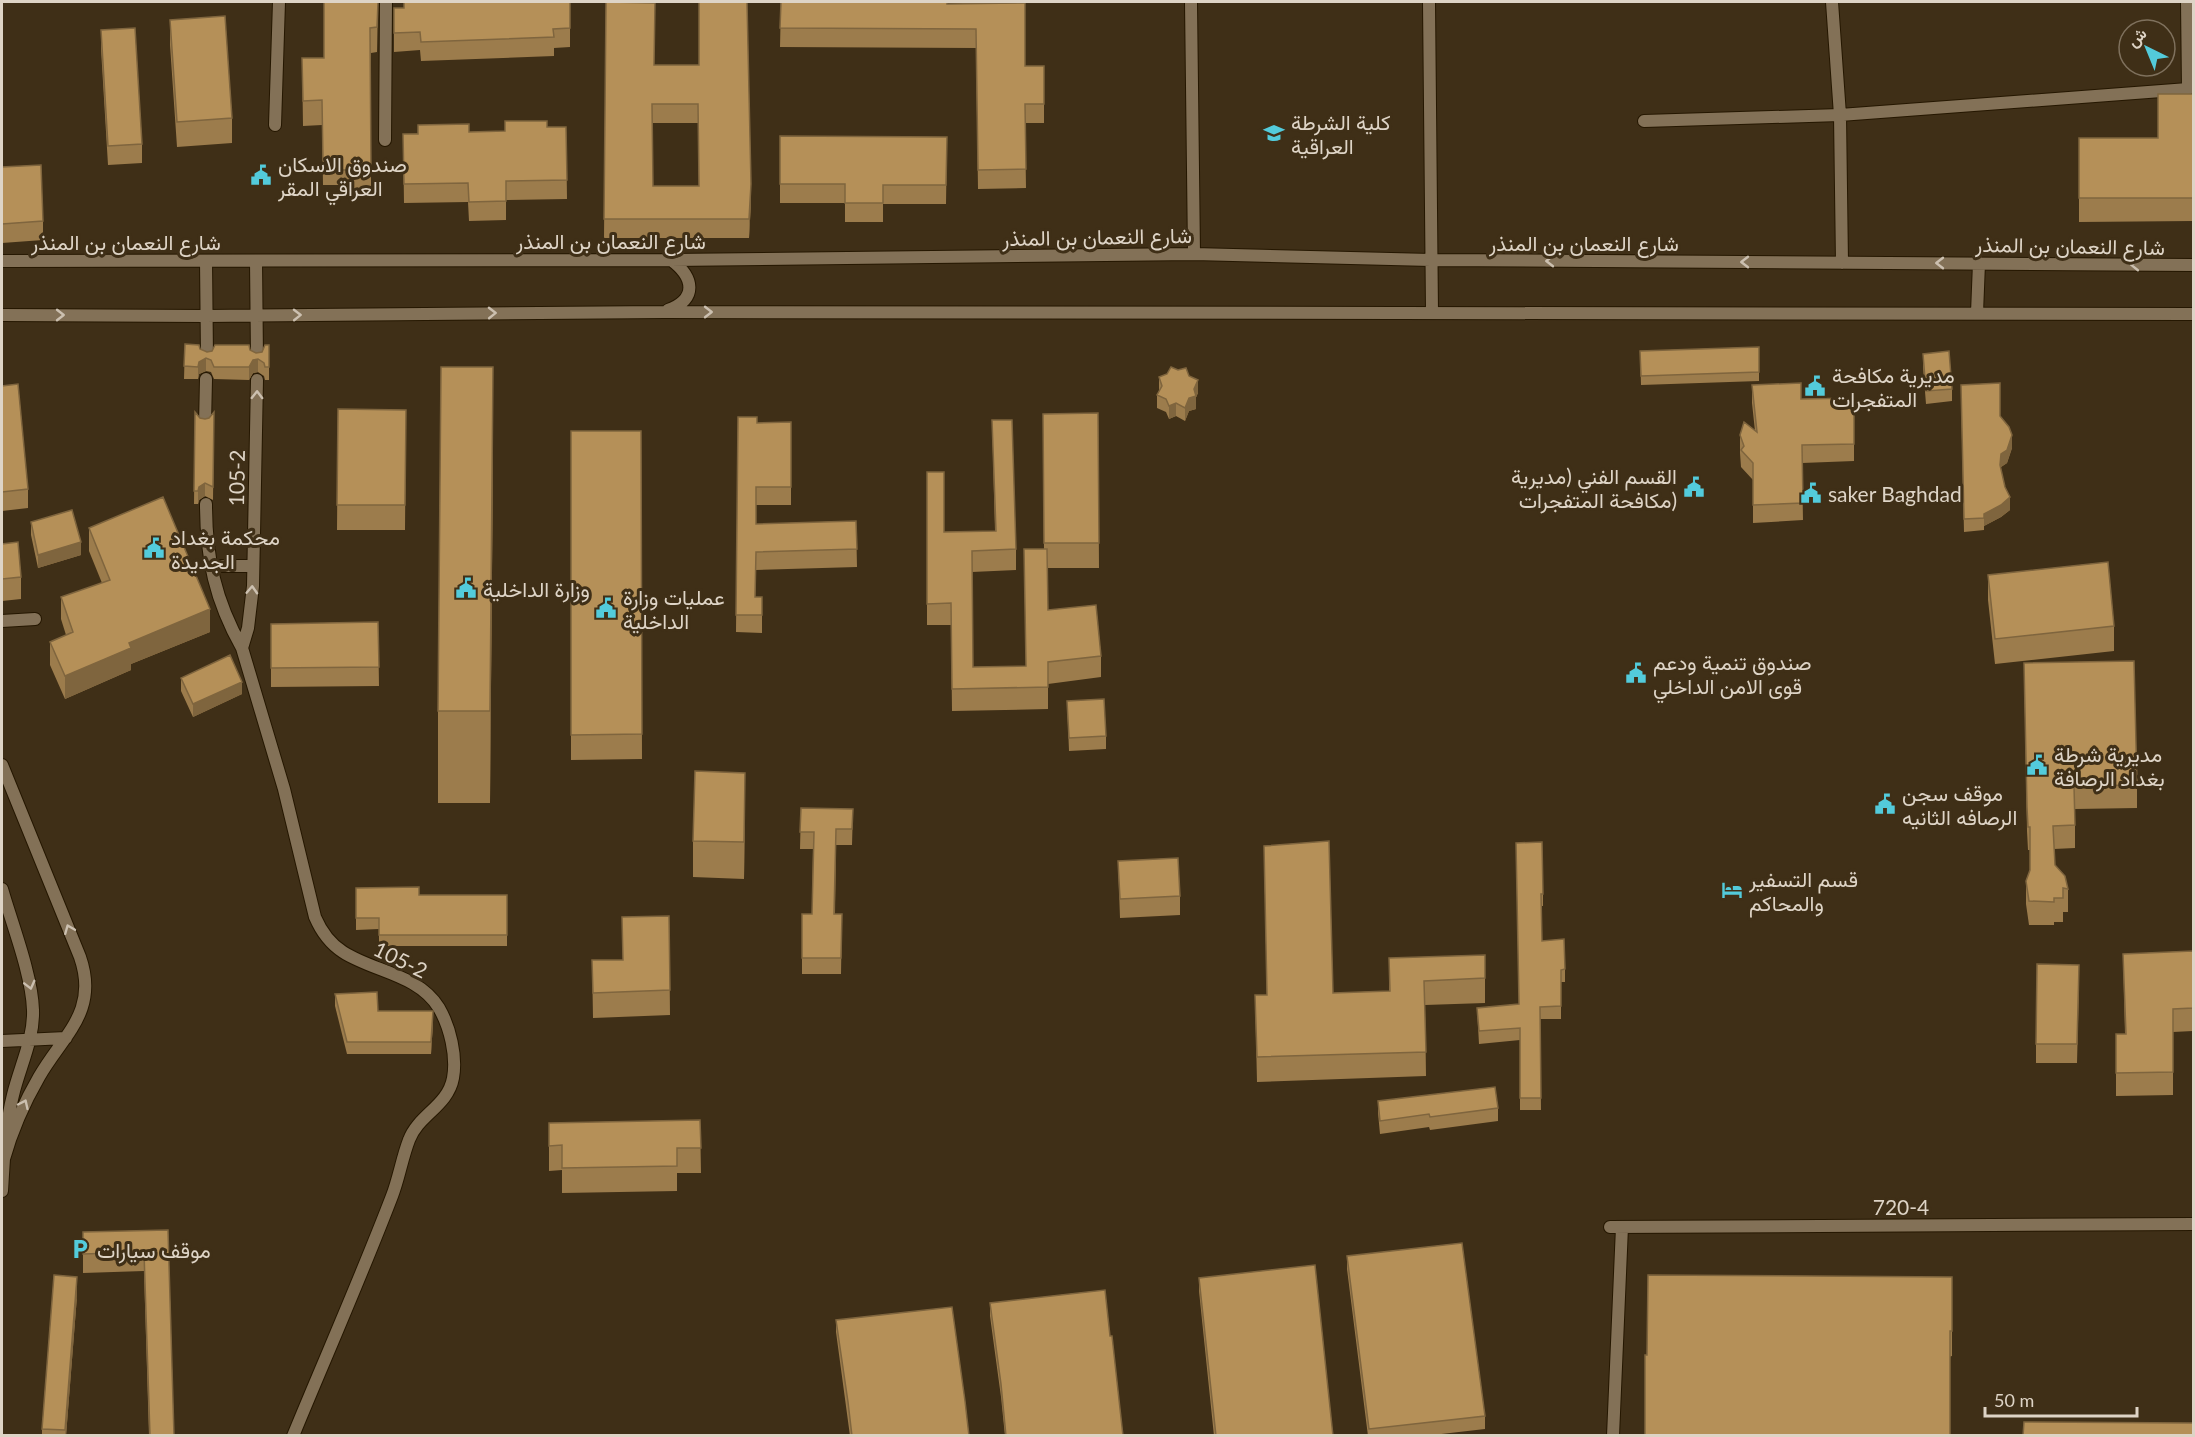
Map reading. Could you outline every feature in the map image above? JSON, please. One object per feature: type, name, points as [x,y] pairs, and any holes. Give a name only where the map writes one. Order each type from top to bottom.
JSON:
[{"type":"street","points":[[275,124],[279,2]]},
{"type":"street","points":[[385,140],[386,2]]},
{"type":"street","points":[[1191,2],[1194,254]]},
{"type":"street","points":[[1429,2],[1432,312]]},
{"type":"street","points":[[1832,2],[1840,115],[1842,262]]},
{"type":"street","points":[[1644,121],[1840,115],[2188,89],[2187,2]]},
{"type":"street","name":"شارع النعمان بن المنذر","points":[[2,261],[670,260],[1194,254],[1431,260],[2193,265]]},
{"type":"street","points":[[664,312],[682,304],[687,299],[690,288],[683,270],[670,260]]},
{"type":"street","points":[[206,261],[207,357]]},
{"type":"street","points":[[256,261],[257,358]]},
{"type":"street","points":[[1977,313],[1979,263]]},
{"type":"street","points":[[2,315],[207,316],[664,312],[2193,314]]},
{"type":"street","name":"105-2","points":[[206,379],[206,424]]},
{"type":"street","name":"105-2","points":[[242,648],[251,607],[257,380]]},
{"type":"street","name":"105-2","points":[[206,504],[210,566],[223,608],[242,648],[285,789],[318,924],[330,942],[341,951],[412,982],[426,993],[438,1006],[446,1022],[454,1068],[448,1092],[441,1103],[422,1119],[409,1139],[392,1194],[293,1436]]},
{"type":"street","points":[[210,566],[253,566]]},
{"type":"street","points":[[2,621],[35,619]]},
{"type":"street","points":[[2,765],[84,968],[86,993],[84,1005],[74,1028],[40,1075],[29,1095],[10,1137],[4,1159]]},
{"type":"street","points":[[2,889],[32,996],[30,1040],[12,1096],[2,1191]]},
{"type":"street","points":[[2,1041],[66,1038]]},
{"type":"street","name":"720-4","points":[[1613,1436],[1616,1227],[2193,1224]]},
{"type":"building","points":[[324,2],[378,2],[377,27],[370,28],[371,170],[341,170],[341,160],[323,160],[322,100],[303,101],[302,58],[324,58]]},
{"type":"building","points":[[404,2],[570,2],[570,28],[553,29],[554,37],[421,42],[420,32],[394,33],[394,8],[404,8]]},
{"type":"building","points":[[606,2],[655,3],[654,65],[699,65],[699,2],[747,2],[751,184],[749,219],[604,219]],"holes":[[[652,104],[698,104],[699,186],[653,186]]]},
{"type":"building","points":[[781,2],[1025,3],[1025,66],[1044,66],[1044,104],[1025,104],[1026,169],[978,170],[976,29],[780,28]]},
{"type":"building","points":[[225,16],[232,118],[177,122],[170,20]]},
{"type":"building","points":[[135,28],[142,144],[108,146],[101,30]]},
{"type":"building","points":[[2158,94],[2193,94],[2193,198],[2079,198],[2079,138],[2158,138]]},
{"type":"building","points":[[505,121],[547,121],[547,127],[566,127],[567,180],[506,181],[506,201],[469,202],[468,183],[404,184],[403,134],[418,134],[418,125],[469,124],[469,132],[505,131]]},
{"type":"building","points":[[780,136],[947,137],[946,185],[883,185],[883,203],[845,203],[845,184],[780,184]]},
{"type":"building","points":[[41,165],[43,221],[2,224],[2,167]]},
{"type":"building","points":[[185,344],[199,345],[200,349],[207,352],[212,351],[215,345],[249,345],[250,350],[256,353],[262,352],[265,345],[269,345],[269,367],[265,367],[264,363],[258,359],[253,360],[249,367],[214,367],[211,360],[206,358],[199,362],[198,367],[184,366]]},
{"type":"building","points":[[1759,347],[1759,372],[1641,376],[1640,351]]},
{"type":"building","points":[[1949,351],[1952,389],[1926,391],[1923,354]]},
{"type":"building","name":"وزارة الداخلية","points":[[441,367],[493,367],[490,711],[438,711]]},
{"type":"building","points":[[1171,367],[1178,370],[1186,368],[1189,376],[1198,380],[1194,389],[1196,396],[1189,398],[1185,408],[1176,403],[1169,406],[1166,399],[1157,395],[1162,386],[1159,377],[1167,374]]},
{"type":"building","points":[[1801,383],[1801,399],[1854,398],[1854,444],[1802,445],[1803,503],[1753,505],[1753,463],[1741,450],[1744,446],[1740,435],[1744,422],[1757,432],[1752,385]]},
{"type":"building","points":[[2000,383],[2000,416],[2012,435],[2007,450],[2001,454],[2000,465],[2010,497],[1984,514],[1984,518],[1964,519],[1961,385]]},
{"type":"building","points":[[18,384],[28,489],[2,492],[2,386]]},
{"type":"building","points":[[338,409],[406,410],[405,505],[337,505]]},
{"type":"building","points":[[195,412],[200,418],[205,419],[214,412],[213,487],[205,483],[199,487],[198,491],[194,491]]},
{"type":"building","points":[[1098,413],[1099,543],[1044,543],[1043,414]]},
{"type":"building","points":[[738,417],[757,417],[757,423],[791,422],[791,487],[756,487],[756,524],[856,521],[857,549],[756,552],[755,597],[762,597],[762,615],[736,615]]},
{"type":"building","points":[[992,420],[1012,420],[1016,549],[972,551],[973,667],[1026,666],[1024,549],[1047,549],[1048,610],[1096,605],[1101,656],[1048,662],[1048,687],[952,689],[951,603],[927,604],[927,472],[944,472],[944,532],[996,531]]},
{"type":"building","name":"عمليات وزارة الداخلية","points":[[571,431],[641,431],[642,734],[571,735]]},
{"type":"building","points":[[163,497],[210,609],[129,643],[131,648],[65,676],[50,642],[73,632],[61,597],[110,580],[89,528]]},
{"type":"building","points":[[72,510],[81,542],[38,555],[31,522]]},
{"type":"building","points":[[18,542],[21,577],[2,579],[2,544]]},
{"type":"building","points":[[2108,562],[2114,626],[1995,639],[1988,575]]},
{"type":"building","points":[[378,622],[379,667],[271,668],[271,624]]},
{"type":"building","points":[[230,655],[242,682],[193,704],[181,678]]},
{"type":"building","points":[[2134,661],[2137,785],[2074,786],[2075,825],[2053,826],[2055,865],[2065,876],[2068,889],[2063,888],[2063,898],[2054,898],[2054,902],[2029,901],[2026,881],[2030,870],[2030,827],[2028,827],[2027,807],[2024,663]]},
{"type":"building","points":[[1104,699],[1106,736],[1069,738],[1067,701]]},
{"type":"building","points":[[695,771],[745,773],[744,842],[693,841]]},
{"type":"building","points":[[801,808],[853,809],[852,829],[836,829],[834,914],[842,914],[841,958],[802,958],[802,914],[812,914],[814,832],[800,832]]},
{"type":"building","points":[[1329,841],[1333,993],[1390,991],[1389,958],[1485,955],[1485,978],[1424,981],[1426,1052],[1257,1057],[1255,995],[1267,995],[1264,846]]},
{"type":"building","points":[[1542,842],[1542,941],[1564,939],[1565,969],[1561,970],[1561,1006],[1540,1007],[1541,1098],[1520,1098],[1520,1028],[1479,1031],[1477,1008],[1519,1004],[1516,843]]},
{"type":"building","points":[[1178,858],[1180,896],[1120,899],[1118,861]]},
{"type":"building","points":[[419,887],[419,895],[507,895],[507,935],[379,935],[379,918],[356,918],[356,888]]},
{"type":"building","points":[[669,916],[670,990],[593,993],[592,960],[623,960],[622,917]]},
{"type":"building","points":[[2193,951],[2193,1008],[2173,1009],[2173,1072],[2116,1073],[2116,1034],[2126,1034],[2123,954]]},
{"type":"building","points":[[2037,964],[2079,965],[2077,1044],[2036,1044]]},
{"type":"building","points":[[377,992],[378,1011],[433,1011],[431,1042],[347,1042],[335,994]]},
{"type":"building","points":[[1495,1087],[1498,1108],[1380,1121],[1378,1101]]},
{"type":"building","points":[[700,1120],[701,1148],[677,1148],[677,1166],[562,1168],[562,1145],[549,1146],[549,1123]]},
{"type":"building","points":[[168,1230],[174,1436],[150,1436],[144,1252],[83,1254],[83,1232]]},
{"type":"building","points":[[1462,1243],[1485,1416],[1369,1429],[1347,1256]]},
{"type":"building","points":[[1315,1265],[1333,1436],[1216,1436],[1199,1278]]},
{"type":"building","points":[[54,1275],[77,1277],[65,1430],[42,1429]]},
{"type":"building","points":[[1648,1275],[1952,1277],[1950,1436],[1645,1436]]},
{"type":"building","points":[[1105,1290],[1123,1436],[1006,1436],[990,1303]]},
{"type":"building","points":[[952,1307],[969,1436],[852,1436],[836,1320]]},
{"type":"building","points":[[2024,1422],[2193,1423],[2193,1436],[2023,1436]]},
{"type":"place","name":"كلية الشرطة العراقية","points":[[1274,133]]},
{"type":"place","name":"صندوق الاسكان العراقي المقر","points":[[261,175]]},
{"type":"place","name":"مديرية مكافحة المتفجرات","points":[[1815,386]]},
{"type":"place","name":"القسم الفني (مديرية مكافحة المتفجرات)","points":[[1694,487]]},
{"type":"place","name":"saker Baghdad","points":[[1811,493]]},
{"type":"place","name":"محكمة بغداد الجديدة","points":[[154,548]]},
{"type":"place","name":"وزارة الداخلية","points":[[466,588]]},
{"type":"place","name":"عمليات وزارة الداخلية","points":[[606,608]]},
{"type":"place","name":"صندوق تنمية ودعم قوى الامن الداخلي","points":[[1636,673]]},
{"type":"place","name":"مديرية شرطة بغداد الرصافة","points":[[2037,765]]},
{"type":"place","name":"موقف سجن الرصافه الثانيه","points":[[1885,804]]},
{"type":"place","name":"قسم التسفير والمحاكم","points":[[1732,890]]},
{"type":"place","name":"موقف سيارات","points":[[80,1249]]}]
